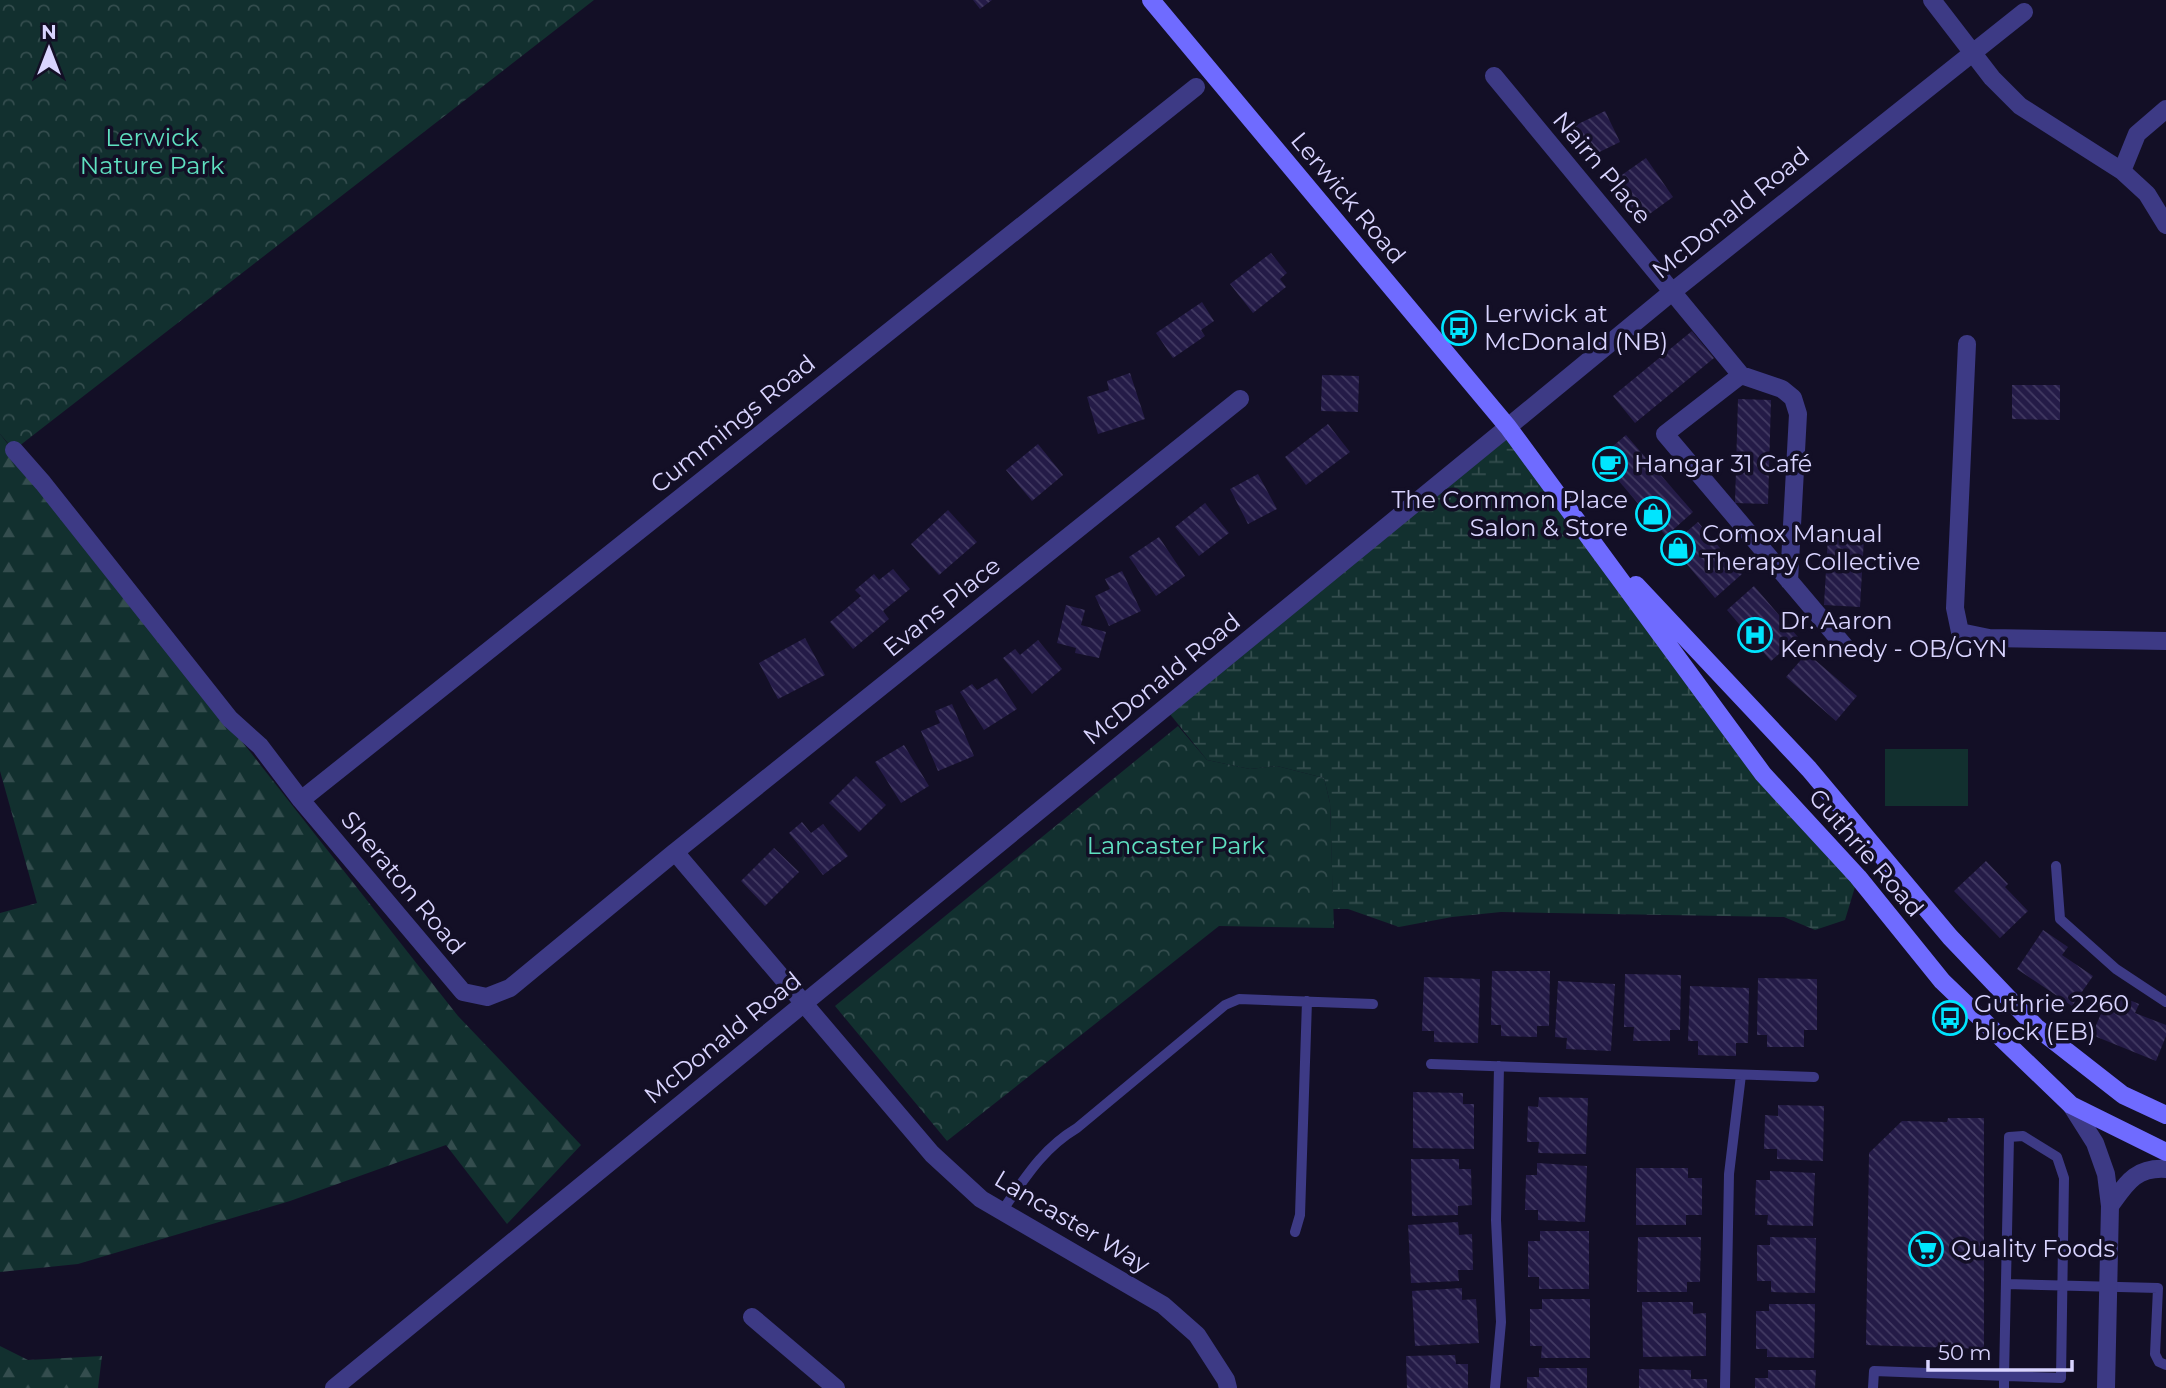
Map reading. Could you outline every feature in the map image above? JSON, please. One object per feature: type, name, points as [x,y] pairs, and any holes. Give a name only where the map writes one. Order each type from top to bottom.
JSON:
[{"type":"main road","name":"Lerwick Road","points":[[1151,0],[1508,427]]},
{"type":"main road","name":"Guthrie Road","points":[[1508,427],[1763,774],[1858,877],[1942,981],[2071,1105],[2166,1152]]},
{"type":"main road","name":"Guthrie Road","points":[[1583,529],[1809,769],[1950,937],[2036,1027],[2123,1095],[2166,1115]]},
{"type":"street","points":[[1931,0],[1992,78],[2020,106],[2122,171],[2147,194],[2166,225]]},
{"type":"street","name":"McDonald Road","points":[[334,1388],[1672,292],[2024,12]]},
{"type":"street","name":"Nairn Place","points":[[1494,76],[1741,375]]},
{"type":"street","name":"Cummings Road","points":[[301,800],[1196,87]]},
{"type":"street","points":[[2122,171],[2137,134],[2166,109]]},
{"type":"street","points":[[1967,344],[1955,608],[1960,632],[1989,638],[2166,640]]},
{"type":"street","points":[[1789,581],[1798,414],[1793,398],[1782,389],[1741,375],[1665,434],[1789,581],[1847,649]]},
{"type":"street","name":"Evans Place","points":[[675,852],[1240,399]]},
{"type":"street","name":"Sheraton Road","points":[[14,450],[230,719],[260,746],[301,800],[463,992],[487,997],[510,988],[675,852]]},
{"type":"street","points":[[675,852],[804,1002]]},
{"type":"street","name":"Lancaster Way","points":[[804,1002],[932,1154],[981,1199],[1163,1305],[1197,1335],[1226,1380],[1228,1388]]},
{"type":"street","points":[[2071,1105],[2095,1143],[2106,1174],[2110,1206],[2106,1388]]},
{"type":"street","points":[[2110,1206],[2131,1178],[2142,1172],[2166,1169]]},
{"type":"street","points":[[752,1317],[836,1388]]},
{"type":"lane","points":[[2056,866],[2060,919],[2116,969],[2166,1002]]},
{"type":"lane","points":[[1002,1211],[1041,1156],[1058,1139],[1077,1128],[1226,1005],[1239,999],[1373,1004]]},
{"type":"lane","points":[[1295,1232],[1300,1215],[1307,1002]]},
{"type":"lane","points":[[1431,1064],[1814,1077]]},
{"type":"lane","points":[[1495,1388],[1501,1322],[1496,1220],[1499,1066]]},
{"type":"lane","points":[[1725,1388],[1729,1174],[1741,1075]]},
{"type":"lane","points":[[1873,1388],[1874,1371],[2004,1382],[2061,1378],[2064,1178],[2057,1157],[2023,1136],[2009,1137],[2004,1382]]},
{"type":"lane","points":[[2006,1284],[2158,1288],[2155,1353],[2159,1362],[2166,1365]]},
{"type":"green space","name":"Lerwick Nature Park","points":[[0,0],[594,0],[14,450],[0,434]]},
{"type":"green space","points":[[1508,427],[1763,774],[1858,877],[1845,920],[1815,930],[1784,917],[1501,912],[1452,917],[1399,927],[1348,909],[1333,909],[1330,803],[1324,778],[1277,766],[1250,769],[1207,760],[1165,708]]},
{"type":"green space","points":[[0,434],[458,1016],[581,1145],[507,1224],[446,1145],[290,1201],[78,1264],[0,1272],[0,913],[37,903],[0,771]]},
{"type":"green space","name":"Lancaster Park","points":[[1178,726],[1207,760],[1250,769],[1277,766],[1324,778],[1330,803],[1334,928],[1219,926],[947,1141],[835,1006]]},
{"type":"green space","points":[[1885,749],[1968,749],[1968,806],[1885,806]]},
{"type":"green space","points":[[0,1346],[28,1360],[102,1356],[98,1388],[0,1388]]},
{"type":"building","points":[[973,0],[992,0],[980,9]]},
{"type":"building","points":[[1605,111],[1620,142],[1589,157],[1574,126]]},
{"type":"building","points":[[1646,158],[1673,197],[1637,223],[1609,184]]},
{"type":"building","points":[[1271,253],[1287,273],[1280,279],[1286,287],[1253,313],[1230,284]]},
{"type":"building","points":[[1202,302],[1214,321],[1201,330],[1205,336],[1173,358],[1156,333]]},
{"type":"building","points":[[1692,331],[1714,358],[1635,423],[1613,396]]},
{"type":"building","points":[[1130,373],[1145,419],[1098,434],[1087,397],[1109,390],[1107,381]]},
{"type":"building","points":[[1322,375],[1359,376],[1358,412],[1321,411]]},
{"type":"building","points":[[2012,385],[2060,385],[2060,420],[2012,419]]},
{"type":"building","points":[[1738,399],[1771,400],[1768,504],[1735,503]]},
{"type":"building","points":[[1328,424],[1350,452],[1306,485],[1285,457]]},
{"type":"building","points":[[1626,435],[1693,512],[1666,536],[1599,458]]},
{"type":"building","points":[[1038,444],[1063,475],[1032,501],[1006,470]]},
{"type":"building","points":[[1258,474],[1277,509],[1248,524],[1230,489]]},
{"type":"building","points":[[1205,503],[1229,533],[1199,556],[1175,527]]},
{"type":"building","points":[[948,510],[977,542],[939,575],[911,544]]},
{"type":"building","points":[[1698,522],[1742,574],[1715,598],[1671,545]]},
{"type":"building","points":[[1828,536],[1864,538],[1860,607],[1824,605]]},
{"type":"building","points":[[1159,537],[1185,576],[1156,596],[1129,557]]},
{"type":"building","points":[[893,569],[910,589],[883,611],[889,619],[853,649],[830,622],[861,596],[855,590],[874,574],[879,580]]},
{"type":"building","points":[[1122,571],[1141,611],[1109,626],[1095,596],[1110,589],[1105,579]]},
{"type":"building","points":[[1754,586],[1798,637],[1771,661],[1727,610]]},
{"type":"building","points":[[1066,605],[1085,610],[1081,625],[1106,632],[1099,658],[1075,653],[1076,648],[1057,643]]},
{"type":"building","points":[[805,638],[825,675],[778,699],[759,663]]},
{"type":"building","points":[[1038,640],[1062,669],[1032,694],[1003,658],[1015,649],[1020,655]]},
{"type":"building","points":[[1807,653],[1857,696],[1836,721],[1786,677]]},
{"type":"building","points":[[997,678],[1017,709],[984,730],[960,692],[972,684],[977,690]]},
{"type":"building","points":[[952,704],[974,756],[938,771],[921,731],[940,723],[935,711]]},
{"type":"building","points":[[904,745],[929,786],[901,803],[875,762]]},
{"type":"building","points":[[856,776],[886,805],[859,832],[829,803]]},
{"type":"building","points":[[802,822],[811,833],[823,824],[848,856],[823,875],[789,833]]},
{"type":"building","points":[[774,848],[799,872],[765,906],[741,881]]},
{"type":"building","points":[[1986,861],[2008,884],[2005,887],[2028,911],[2000,938],[1954,891]]},
{"type":"building","points":[[2043,930],[2068,947],[2062,955],[2093,976],[2072,1006],[2017,969]]},
{"type":"building","points":[[1492,971],[1550,971],[1549,1026],[1537,1026],[1537,1037],[1501,1036],[1501,1025],[1491,1025]]},
{"type":"building","points":[[1625,974],[1681,975],[1680,1030],[1670,1030],[1670,1041],[1633,1041],[1634,1027],[1624,1027]]},
{"type":"building","points":[[1424,977],[1480,979],[1478,1043],[1434,1042],[1434,1031],[1422,1031]]},
{"type":"building","points":[[1758,978],[1817,979],[1817,1030],[1804,1030],[1804,1047],[1767,1047],[1767,1035],[1757,1035]]},
{"type":"building","points":[[1558,981],[1615,984],[1611,1051],[1566,1049],[1567,1038],[1555,1037]]},
{"type":"building","points":[[1690,986],[1749,988],[1748,1043],[1736,1043],[1736,1056],[1698,1055],[1698,1041],[1688,1041]]},
{"type":"building","points":[[2110,992],[2139,1004],[2135,1013],[2166,1025],[2166,1036],[2156,1061],[2092,1035]]},
{"type":"building","points":[[1413,1092],[1463,1093],[1463,1104],[1474,1104],[1474,1149],[1413,1148]]},
{"type":"building","points":[[1539,1097],[1588,1098],[1586,1154],[1538,1153],[1539,1142],[1527,1142],[1528,1106],[1538,1107]]},
{"type":"building","points":[[1778,1105],[1824,1106],[1823,1161],[1777,1159],[1777,1149],[1764,1149],[1765,1115],[1778,1116]]},
{"type":"building","name":"Quality Foods","points":[[1948,1118],[1984,1118],[1984,1349],[1866,1345],[1869,1153],[1902,1121],[1947,1122]]},
{"type":"building","points":[[1411,1159],[1459,1159],[1459,1169],[1471,1169],[1472,1205],[1458,1206],[1458,1215],[1412,1216]]},
{"type":"building","points":[[1537,1163],[1587,1166],[1585,1222],[1538,1220],[1538,1210],[1525,1210],[1526,1175],[1537,1175]]},
{"type":"building","points":[[1636,1168],[1688,1168],[1688,1178],[1702,1178],[1702,1215],[1686,1215],[1686,1225],[1636,1225]]},
{"type":"building","points":[[1770,1171],[1815,1173],[1813,1226],[1767,1225],[1768,1215],[1755,1215],[1756,1180],[1770,1180]]},
{"type":"building","points":[[1458,1222],[1459,1235],[1472,1234],[1473,1270],[1458,1270],[1459,1281],[1411,1283],[1408,1225]]},
{"type":"building","points":[[1540,1231],[1589,1231],[1589,1289],[1539,1289],[1539,1277],[1528,1277],[1528,1241],[1540,1241]]},
{"type":"building","points":[[1638,1237],[1701,1237],[1700,1282],[1687,1282],[1687,1292],[1637,1292]]},
{"type":"building","points":[[1770,1237],[1816,1238],[1815,1293],[1771,1292],[1771,1281],[1757,1281],[1757,1245],[1770,1245]]},
{"type":"building","points":[[1462,1288],[1462,1300],[1476,1299],[1479,1343],[1415,1346],[1412,1291]]},
{"type":"building","points":[[1542,1299],[1590,1299],[1590,1358],[1541,1358],[1542,1346],[1530,1346],[1530,1309],[1542,1309]]},
{"type":"building","points":[[1642,1302],[1693,1302],[1693,1314],[1706,1313],[1706,1356],[1643,1357]]},
{"type":"building","points":[[1769,1304],[1815,1304],[1814,1358],[1767,1357],[1767,1349],[1756,1349],[1756,1311],[1769,1311]]},
{"type":"building","points":[[1455,1355],[1456,1364],[1468,1364],[1468,1388],[1407,1388],[1406,1356]]},
{"type":"building","points":[[1539,1368],[1587,1368],[1587,1388],[1527,1388],[1527,1377],[1539,1377]]},
{"type":"building","points":[[1639,1369],[1691,1370],[1691,1379],[1707,1379],[1707,1388],[1639,1388]]},
{"type":"building","points":[[1768,1370],[1816,1370],[1815,1388],[1755,1388],[1755,1378],[1768,1378]]},
{"type":"place","name":"Lerwick at McDonald (NB)","points":[[1459,328]]},
{"type":"place","name":"Hangar 31 Café","points":[[1610,464]]},
{"type":"place","name":"The Common Place Salon & Store","points":[[1653,514]]},
{"type":"place","name":"Comox Manual Therapy Collective","points":[[1678,548]]},
{"type":"place","name":"Dr. Aaron Kennedy - OB/GYN","points":[[1755,635]]},
{"type":"place","name":"Guthrie 2260 block (EB)","points":[[1950,1018]]},
{"type":"place","name":"Quality Foods","points":[[1926,1249]]}]
